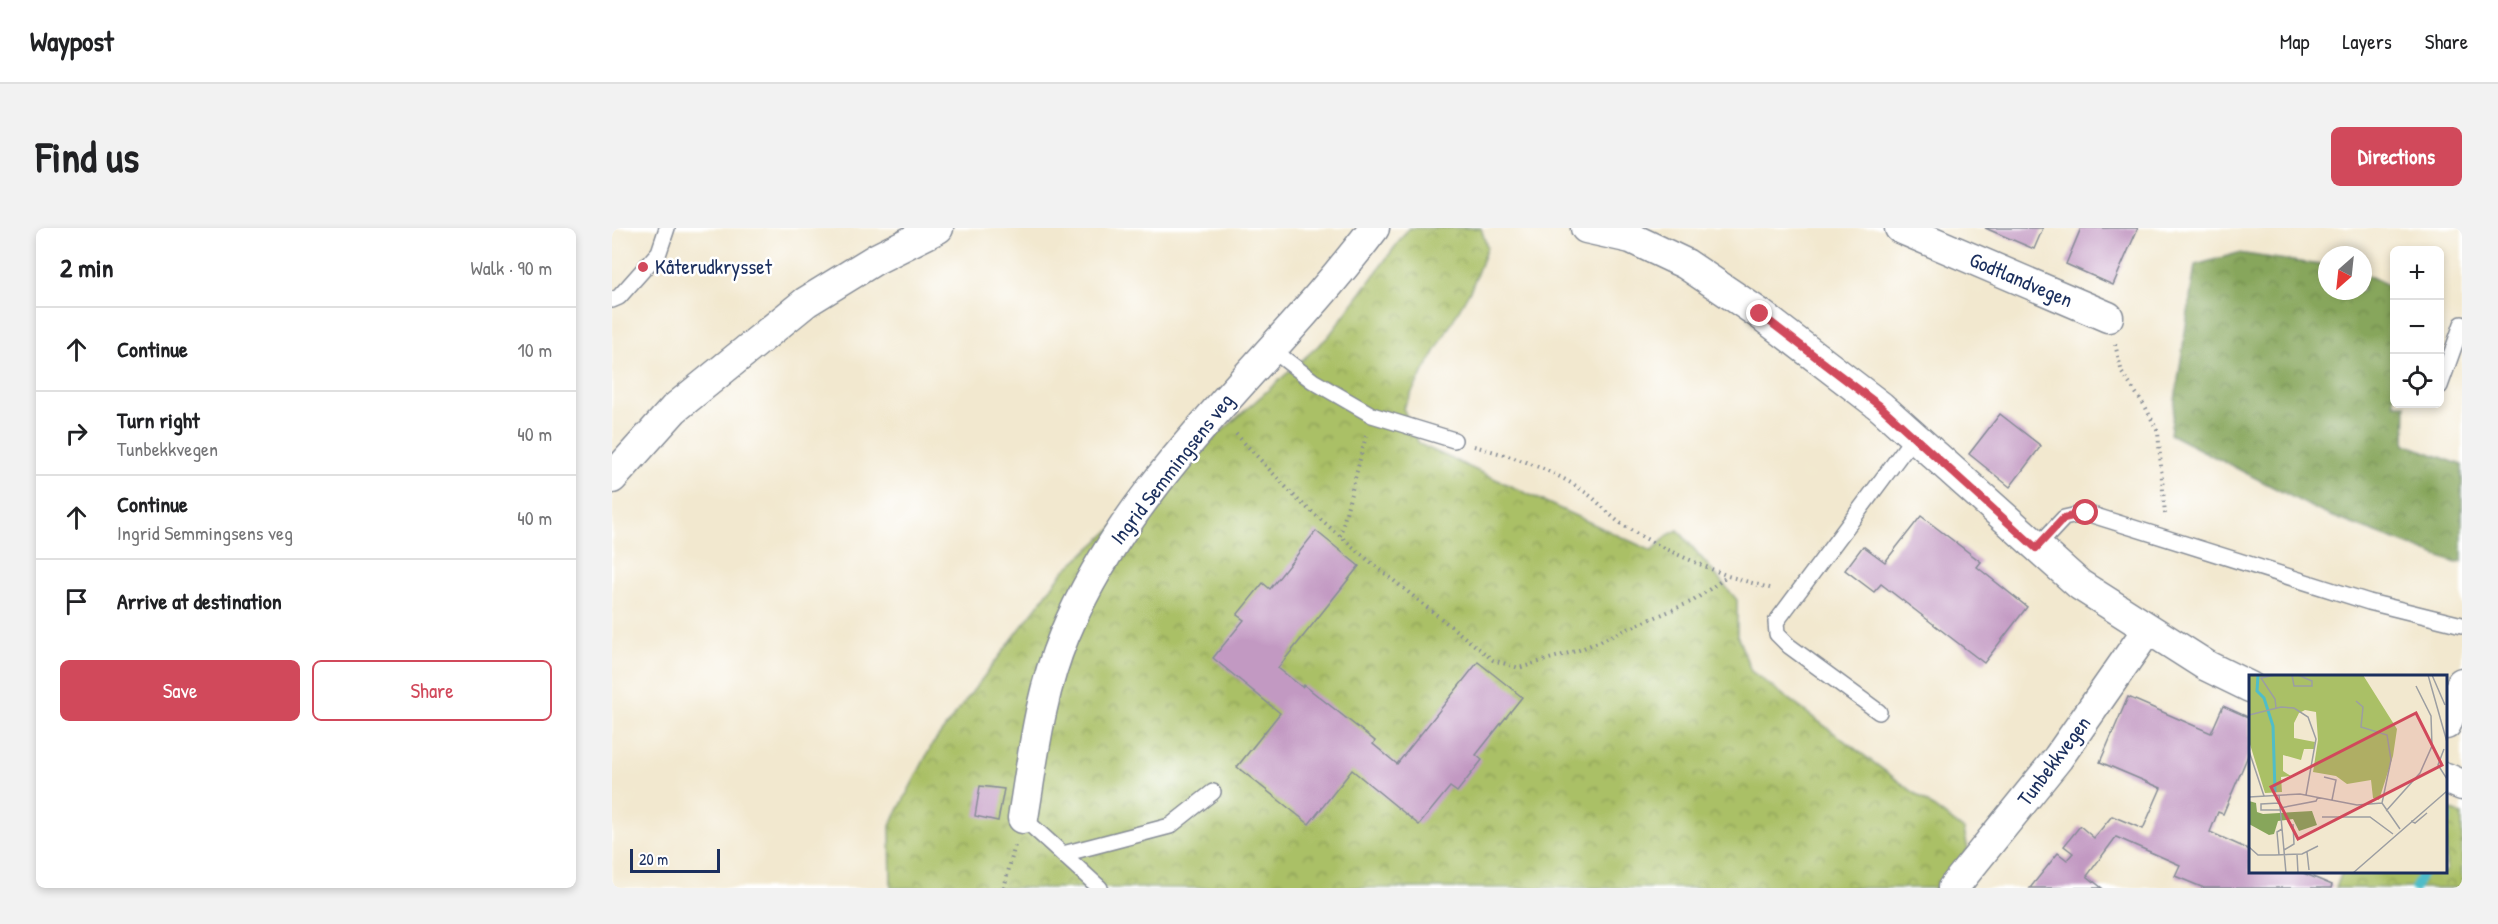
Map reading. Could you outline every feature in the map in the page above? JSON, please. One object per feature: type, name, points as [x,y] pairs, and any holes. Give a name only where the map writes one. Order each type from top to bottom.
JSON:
[{"type":"street","points":[[612,478],[674,409],[806,302],[876,259],[939,228]]},
{"type":"street","name":"Ingrid Semmingsens veg","points":[[1023,818],[1047,684],[1073,614],[1122,527],[1218,408],[1270,348],[1310,308],[1374,228]]},
{"type":"street","points":[[1586,228],[1631,238],[1686,264],[1760,314],[1880,406],[1913,438],[2080,585],[2207,666],[2249,687]]},
{"type":"street","name":"Godtlandvegen","points":[[1900,228],[2108,317]]},
{"type":"street","name":"Tunbekkvegen","points":[[1953,888],[2058,758],[2148,629]]},
{"type":"street","points":[[2447,719],[2462,683]]},
{"type":"street","points":[[2447,779],[2462,785]]},
{"type":"lane","points":[[612,300],[619,297],[659,252],[667,228]]},
{"type":"lane","points":[[2444,373],[2462,324]]},
{"type":"lane","points":[[1270,348],[1313,381],[1372,415],[1454,440]]},
{"type":"lane","points":[[1879,712],[1777,634],[1776,622],[1913,438]]},
{"type":"lane","points":[[2036,548],[2064,518],[2086,513],[2370,602],[2462,625]]},
{"type":"lane","points":[[1063,854],[1170,826],[1213,792]]},
{"type":"lane","points":[[1023,818],[1100,888]]},
{"type":"path","points":[[2108,317],[2122,373],[2145,406],[2158,432],[2166,537]]},
{"type":"path","points":[[1218,408],[1244,445],[1298,500],[1340,537],[1493,660],[1519,668],[1579,650],[1693,601],[1728,576]]},
{"type":"path","points":[[1340,537],[1372,415]]},
{"type":"path","points":[[1454,440],[1519,459],[1556,476],[1588,494],[1620,523],[1686,558],[1728,576],[1794,595]]},
{"type":"path","points":[[1004,888],[1023,818]]},
{"type":"green space","points":[[1409,228],[1481,228],[1487,247],[1472,287],[1403,408],[1419,444],[1652,551],[1668,535],[1678,530],[1737,600],[1737,635],[1751,671],[1964,830],[1968,849],[1936,888],[891,888],[890,826],[932,745],[1063,572],[1328,337]]},
{"type":"green space","points":[[2238,253],[2318,265],[2318,300],[2372,300],[2372,277],[2390,286],[2390,408],[2406,408],[2405,444],[2462,465],[2462,562],[2456,563],[2323,513],[2170,434],[2195,265]]},
{"type":"green space","points":[[2447,808],[2462,815],[2462,888],[2336,888],[2342,873],[2447,873]]},
{"type":"building","points":[[1985,228],[2043,228],[2034,249]]},
{"type":"building","points":[[2081,228],[2138,228],[2113,285],[2066,264]]},
{"type":"building","points":[[2000,414],[2041,446],[2010,487],[1969,454]]},
{"type":"building","points":[[1921,516],[1981,562],[1977,567],[2027,607],[1984,663],[1881,584],[1874,592],[1845,570],[1863,546],[1885,562]]},
{"type":"building","points":[[1316,531],[1359,566],[1278,668],[1302,687],[1304,685],[1375,741],[1373,744],[1397,764],[1478,662],[1522,697],[1476,755],[1482,760],[1457,792],[1450,787],[1419,825],[1352,770],[1309,824],[1237,767],[1280,713],[1213,658],[1244,620],[1237,615],[1263,583],[1270,589]]},
{"type":"building","points":[[2128,697],[2211,733],[2223,706],[2249,718],[2249,753],[2223,814],[2218,812],[2210,832],[2249,850],[2249,873],[2303,873],[2332,885],[2331,888],[2204,888],[2175,876],[2180,865],[2116,837],[2087,876],[2102,888],[2030,888],[2058,853],[2067,860],[2073,853],[2064,846],[2080,826],[2094,838],[2112,816],[2143,829],[2161,788],[2100,762]]},
{"type":"building","points":[[980,786],[1004,789],[998,821],[975,816]]},
{"type":"waterway","points":[[2415,888],[2422,873]]},
{"type":"place","name":"Kåterudkrysset","points":[[643,267]]},
{"type":"route","points":[[1760,314],[1880,406],[2036,548],[2064,518],[2086,513]]}]
